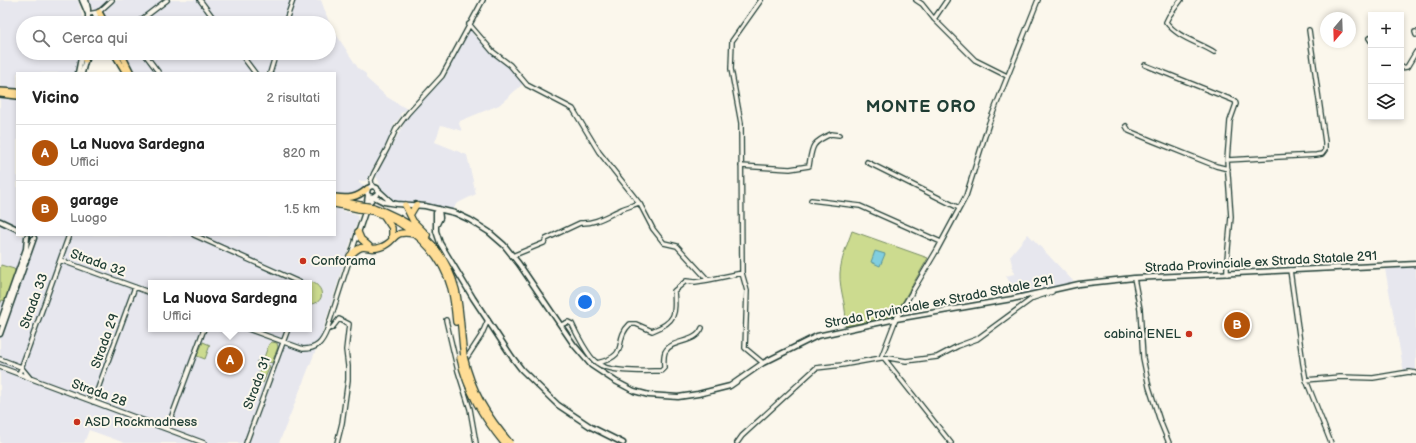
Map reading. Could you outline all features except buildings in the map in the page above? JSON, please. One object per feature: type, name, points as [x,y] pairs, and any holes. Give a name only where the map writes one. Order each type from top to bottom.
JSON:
[{"type":"highway","points":[[336,200],[360,207]]},
{"type":"highway","points":[[336,204],[370,208],[386,212],[406,221],[433,245]]},
{"type":"highway","points":[[406,205],[413,221],[429,237],[450,273],[456,291],[464,378],[477,405],[492,429],[504,443]]},
{"type":"highway","points":[[410,215],[416,205]]},
{"type":"highway","points":[[370,208],[404,225],[416,234],[434,254],[446,274],[453,297],[462,358],[472,385],[477,398],[485,411],[510,443]]},
{"type":"highway","points":[[384,215],[392,228],[392,239]]},
{"type":"highway","points":[[358,232],[367,247]]},
{"type":"highway","points":[[350,256],[359,248],[380,248],[400,233],[416,234]]},
{"type":"highway","points":[[356,239],[367,247]]},
{"type":"main road","points":[[99,12],[101,16]]},
{"type":"main road","points":[[118,60],[125,72]]},
{"type":"main road","points":[[124,60],[130,72]]},
{"type":"main road","points":[[0,91],[16,92]]},
{"type":"main road","points":[[0,94],[16,96]]},
{"type":"main road","points":[[336,197],[346,199],[354,198],[369,190]]},
{"type":"street","points":[[82,0],[88,14]]},
{"type":"street","points":[[86,0],[88,14]]},
{"type":"street","points":[[96,16],[112,0]]},
{"type":"street","points":[[146,16],[167,0]]},
{"type":"street","points":[[200,0],[212,16]]},
{"type":"street","points":[[287,16],[293,0]]},
{"type":"street","points":[[370,208],[369,190],[371,180],[396,129],[408,113],[440,80],[483,0]]},
{"type":"street","points":[[761,0],[732,41],[731,69],[741,123],[742,273],[748,292],[745,348],[763,363]]},
{"type":"street","points":[[916,0],[922,4],[975,60],[1007,75]]},
{"type":"street","points":[[920,0],[935,18]]},
{"type":"street","points":[[935,18],[947,0]]},
{"type":"street","points":[[883,358],[896,319],[966,196],[989,123],[1038,0]]},
{"type":"street","points":[[1181,0],[1166,22],[1179,34],[1214,52]]},
{"type":"street","points":[[88,14],[99,12]]},
{"type":"street","points":[[469,24],[493,52],[510,65],[527,85],[573,109],[599,152],[640,203],[653,229],[664,244],[677,246],[708,280]]},
{"type":"street","points":[[1227,160],[1316,155],[1322,154],[1325,150],[1319,90],[1309,30]]},
{"type":"street","points":[[1404,68],[1407,67],[1416,52]]},
{"type":"street","points":[[78,72],[81,60]]},
{"type":"street","points":[[82,72],[85,60]]},
{"type":"street","points":[[149,60],[158,72]]},
{"type":"street","points":[[245,60],[254,72]]},
{"type":"street","points":[[270,72],[274,60]]},
{"type":"street","points":[[1145,65],[1235,101],[1236,104],[1230,121],[1227,160],[1231,217],[1226,259],[1227,274]]},
{"type":"street","points":[[1126,126],[1129,131],[1152,141],[1216,166],[1228,169]]},
{"type":"street","points":[[741,166],[790,169],[809,166],[814,144],[831,134],[839,135]]},
{"type":"street","points":[[868,162],[959,208]]},
{"type":"street","points":[[369,190],[376,187],[391,203]]},
{"type":"street","name":"Strada Provinciale ex Strada Statale 291","points":[[369,190],[374,197],[384,202],[439,208],[455,213],[470,220],[489,232],[504,245],[574,345],[591,365],[623,386],[649,395],[678,397],[722,389],[738,381],[763,363],[818,336],[896,319],[1012,299],[1079,284],[1134,278],[1416,264]]},
{"type":"street","points":[[256,332],[303,349],[311,349],[322,341],[327,330],[358,232],[374,197],[378,193],[378,190]]},
{"type":"street","points":[[811,200],[860,206],[941,242]]},
{"type":"street","points":[[370,208],[378,201],[384,202]]},
{"type":"street","points":[[512,256],[544,243],[546,239],[580,224],[586,224],[604,218],[640,203]]},
{"type":"street","points":[[426,206],[438,219]]},
{"type":"street","points":[[439,208],[436,213],[438,219],[436,231],[440,243],[488,320],[522,370],[558,405],[591,427],[623,443]]},
{"type":"street","points":[[438,219],[447,214],[455,213]]},
{"type":"street","points":[[0,221],[16,228]]},
{"type":"street","points":[[0,323],[27,244],[27,236],[31,238],[36,236]]},
{"type":"street","points":[[0,334],[36,236]]},
{"type":"street","name":"Strada 33","points":[[19,374],[69,236]]},
{"type":"street","points":[[196,236],[294,280]]},
{"type":"street","name":"Strada 32","points":[[60,260],[148,292]]},
{"type":"street","points":[[1290,270],[1306,380],[1331,443]]},
{"type":"street","points":[[596,363],[614,358],[618,354],[623,336],[630,324],[636,324],[652,331],[669,322],[673,317],[675,306],[674,291],[686,281],[695,282],[742,273]]},
{"type":"street","points":[[1134,278],[1140,309],[1143,358],[1149,389],[1168,443]]},
{"type":"street","name":"Strada 29","points":[[93,402],[135,287]]},
{"type":"street","points":[[736,443],[816,368],[883,358],[906,361],[937,357],[958,346],[977,339],[1033,298],[1062,288]]},
{"type":"street","points":[[327,330],[332,328],[339,319],[349,324],[346,350],[348,380],[342,424],[337,443]]},
{"type":"street","points":[[446,320],[458,371],[470,409],[476,443]]},
{"type":"street","points":[[458,371],[473,348],[488,320]]},
{"type":"street","points":[[561,325],[568,322],[572,324],[580,340],[596,363],[621,371],[661,371],[664,368],[664,358],[667,350],[673,345],[693,338],[701,332],[702,328]]},
{"type":"street","points":[[167,429],[203,332]]},
{"type":"street","name":"Strada 31","points":[[246,443],[287,332]]},
{"type":"street","points":[[883,358],[951,443]]},
{"type":"street","name":"Strada 28","points":[[0,359],[21,367],[31,379]]},
{"type":"street","name":"Strada 28","points":[[0,367],[204,443]]},
{"type":"street","points":[[1306,380],[1340,377],[1373,378],[1409,372],[1416,373]]},
{"type":"shaded area","points":[[0,0],[78,0],[82,16],[16,16],[16,60],[79,60],[76,72],[16,72],[16,89],[0,87]]},
{"type":"shaded area","points":[[87,0],[321,0],[327,16],[97,16]]},
{"type":"shaded area","points":[[469,29],[473,32],[474,36],[479,36],[509,65],[524,83],[499,105],[460,121],[459,124],[462,131],[441,125],[435,142],[467,155],[476,194],[456,204],[453,211],[421,203],[391,199],[382,190],[376,175],[407,118],[446,76]]},
{"type":"shaded area","points":[[336,34],[358,68],[366,74],[366,78],[387,97],[407,109],[400,114],[401,116],[394,125],[386,145],[366,181],[359,181],[359,183],[365,185],[358,193],[348,197],[336,195],[336,72],[131,72],[124,60],[336,60]]},
{"type":"shaded area","points":[[0,96],[16,98],[16,236],[336,236],[336,206],[341,207],[340,210],[357,215],[358,219],[319,342],[279,443],[125,443],[89,430],[84,443],[0,443]]},
{"type":"shaded area","points":[[1028,234],[1075,283],[1017,295],[1006,276],[1014,274],[1010,256]]},
{"type":"shaded area","points":[[1416,267],[1416,373],[1404,372],[1385,269]]},
{"type":"green space","points":[[852,231],[928,258],[893,316],[845,326],[846,319],[840,273],[843,257]]},
{"type":"green space","points":[[1,265],[14,269],[16,272],[6,301],[2,300],[0,304],[0,269]]},
{"type":"green space","points":[[312,282],[317,285],[321,292],[320,299],[312,304]]},
{"type":"green space","points":[[203,342],[210,345],[205,359],[197,356]]},
{"type":"green space","points":[[272,342],[277,343],[278,347],[272,363],[263,360],[269,344]]},
{"type":"green space","points":[[257,361],[270,366],[263,383],[256,380],[261,367],[259,362],[256,362]]},
{"type":"water","points":[[875,251],[885,254],[880,266],[871,262]]},
{"type":"place","name":"Conforama","points":[[303,261]]},
{"type":"place","name":"garage","points":[[1237,325]]},
{"type":"place","name":"cabina ENEL","points":[[1189,334]]},
{"type":"place","name":"La Nuova Sardegna","points":[[230,360]]},
{"type":"place","name":"ASD Rockmadness","points":[[77,422]]},
{"type":"district","name":"MONTE ORO","points":[[921,107]]}]
